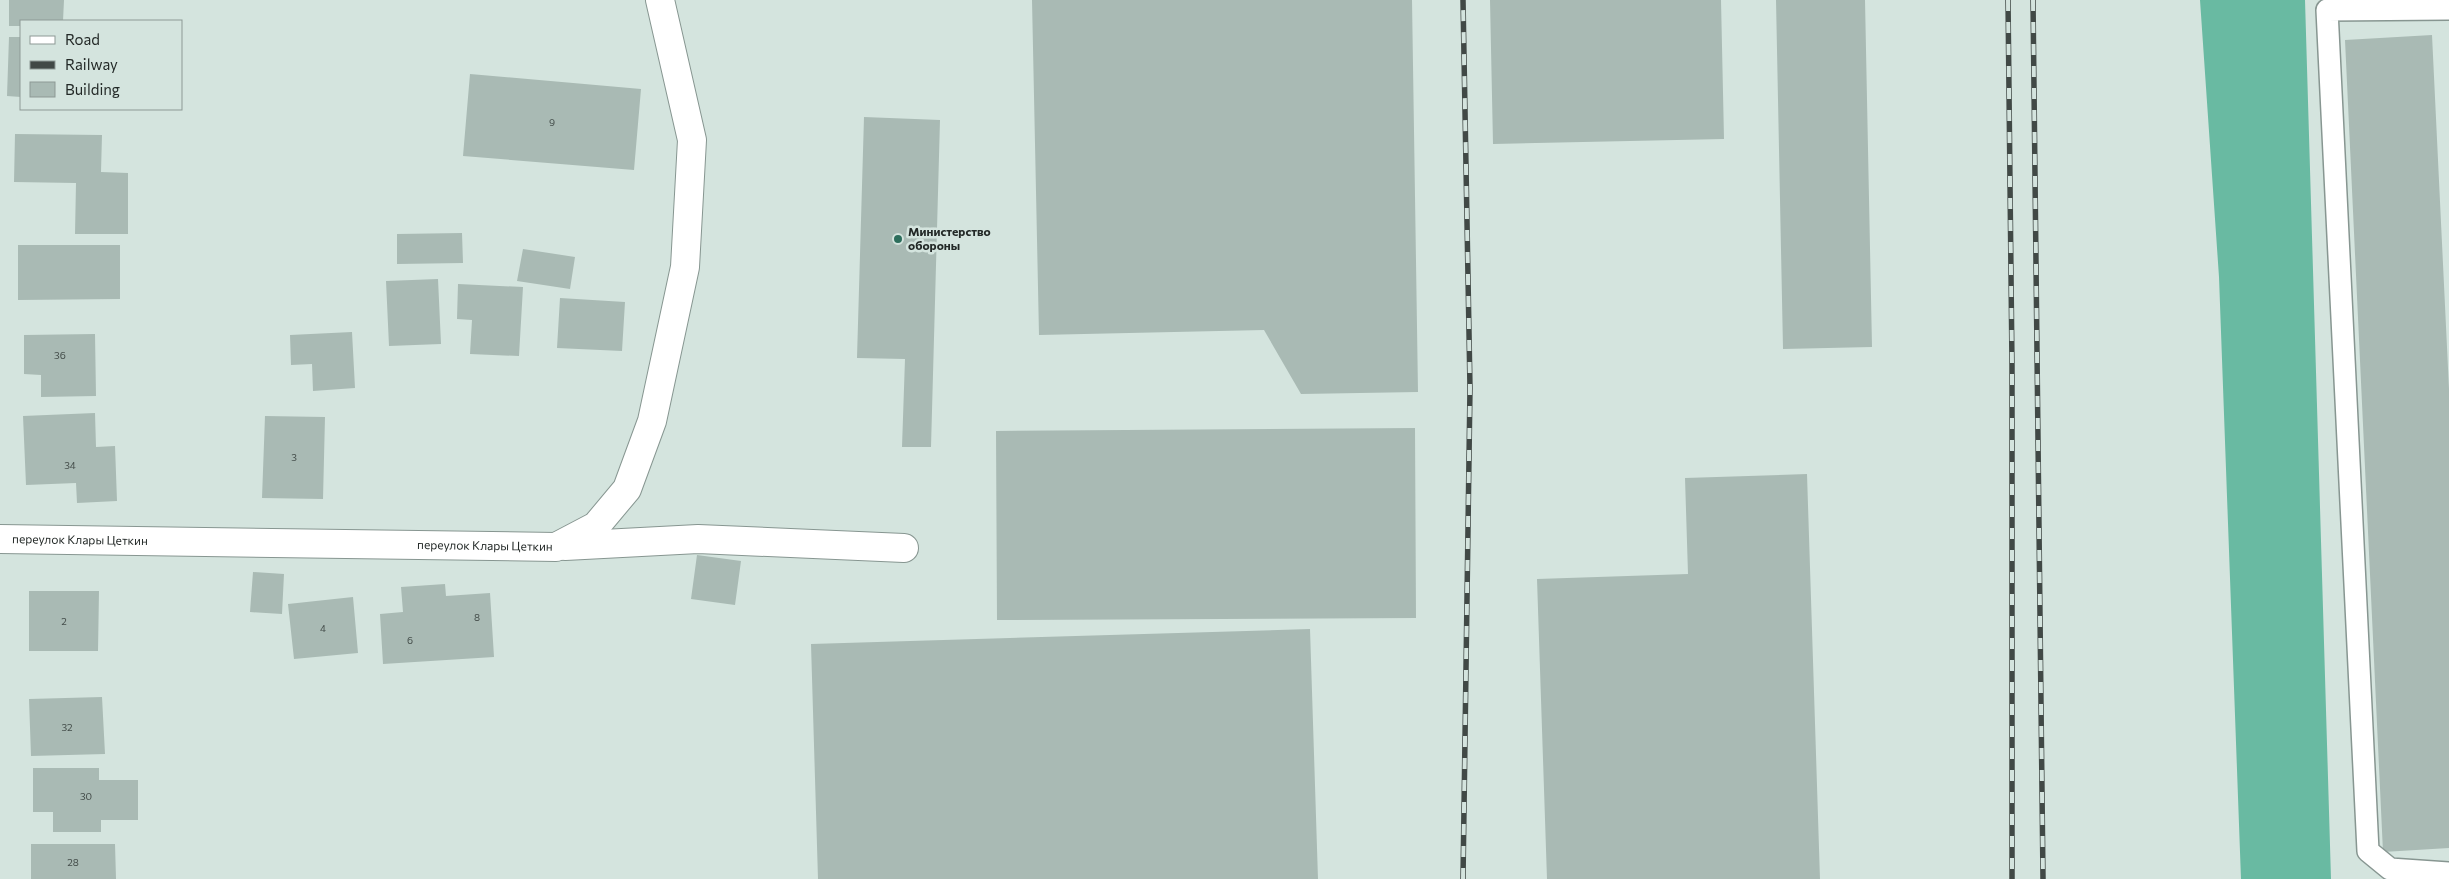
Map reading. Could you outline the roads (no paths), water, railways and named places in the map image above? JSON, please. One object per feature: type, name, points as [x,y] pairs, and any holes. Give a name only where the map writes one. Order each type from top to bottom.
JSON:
[{"type":"street","name":"переулок Клары Цеткин","points":[[0,539],[556,547],[596,526],[627,489],[652,422],[685,267],[692,140],[660,0]]},
{"type":"street","points":[[556,547],[698,539],[904,548]]},
{"type":"lane","points":[[2449,10],[2327,10],[2368,851],[2390,869],[2449,873]]},
{"type":"railway","points":[[1463,0],[1470,388],[1463,879]]},
{"type":"railway","points":[[2008,0],[2012,365],[2012,879]]},
{"type":"railway","points":[[2033,0],[2043,879]]},
{"type":"place","name":"Министерство обороны","points":[[898,239]]}]
